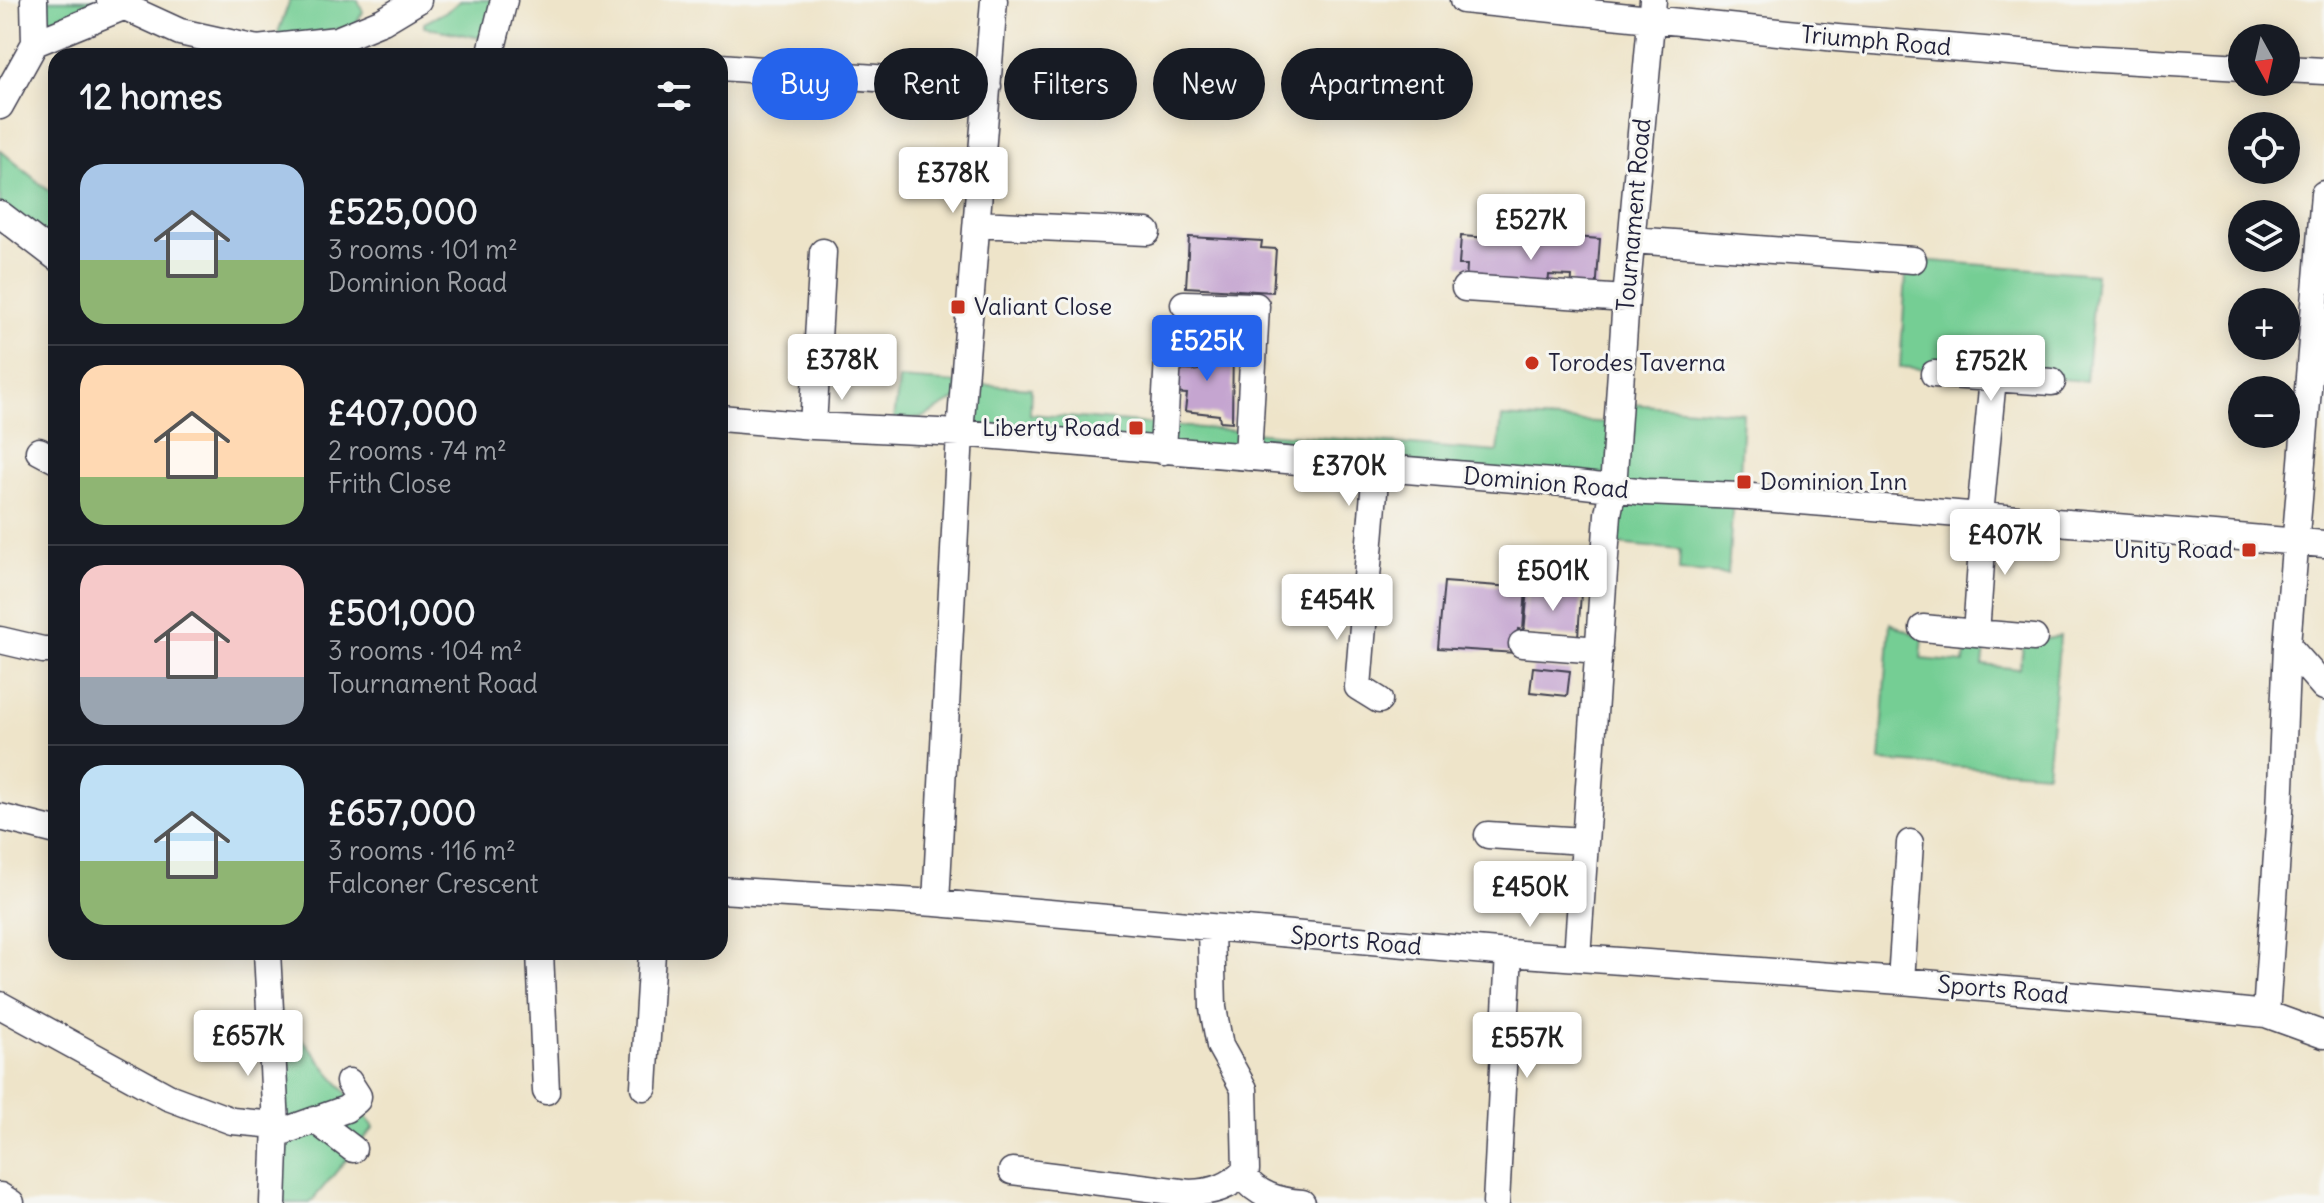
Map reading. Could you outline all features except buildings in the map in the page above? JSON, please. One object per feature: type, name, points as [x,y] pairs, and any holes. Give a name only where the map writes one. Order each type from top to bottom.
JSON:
[{"type":"street","points":[[0,106],[35,43],[34,0]]},
{"type":"street","points":[[290,48],[337,40],[378,11],[418,0]]},
{"type":"street","points":[[492,48],[504,0]]},
{"type":"street","points":[[988,86],[994,0]]},
{"type":"street","name":"Triumph Road","points":[[1463,0],[1652,9],[1853,40],[2228,66]]},
{"type":"street","points":[[35,43],[117,4],[180,32],[242,48]]},
{"type":"street","name":"Tournament Road","points":[[1577,957],[1608,514],[1613,488],[1611,397],[1616,333],[1626,299],[1652,9]]},
{"type":"street","points":[[728,68],[874,78]]},
{"type":"street","points":[[2300,70],[2324,71]]},
{"type":"street","points":[[936,903],[960,433],[985,120]]},
{"type":"street","points":[[2266,1014],[2280,811],[2287,645],[2319,318],[2324,194]]},
{"type":"street","points":[[0,214],[48,251]]},
{"type":"street","points":[[977,224],[1147,232]]},
{"type":"street","points":[[1632,240],[1913,260]]},
{"type":"street","points":[[813,426],[823,252]]},
{"type":"street","points":[[1465,288],[1626,299]]},
{"type":"street","points":[[1184,304],[1256,306],[1248,457]]},
{"type":"street","points":[[1163,451],[1168,356],[1194,357]]},
{"type":"street","points":[[1934,374],[2052,382]]},
{"type":"street","points":[[1976,633],[1983,535],[1980,515],[1993,378]]},
{"type":"street","name":"Dominion Road","points":[[728,419],[960,433],[2324,544]]},
{"type":"street","points":[[1376,468],[1358,687],[1379,700]]},
{"type":"street","points":[[1923,628],[2034,638]]},
{"type":"street","points":[[0,640],[48,650]]},
{"type":"street","points":[[1522,644],[1599,650]]},
{"type":"street","points":[[2287,645],[2324,687]]},
{"type":"street","points":[[0,817],[48,829]]},
{"type":"street","points":[[1488,835],[1585,841]]},
{"type":"street","points":[[1901,981],[1910,843]]},
{"type":"street","name":"Sports Road","points":[[728,890],[936,903],[1211,929],[1901,981],[2266,1014],[2324,1035]]},
{"type":"street","points":[[1012,1171],[1210,1193],[1235,1182],[1246,1170],[1244,1089],[1220,1046],[1213,1008],[1211,929]]},
{"type":"street","points":[[1496,1203],[1509,953]]},
{"type":"street","points":[[267,960],[276,1129],[273,1203]]},
{"type":"street","points":[[540,960],[546,1091]]},
{"type":"street","points":[[644,1087],[652,960]]},
{"type":"street","points":[[0,1005],[168,1097],[232,1121],[276,1129],[315,1120],[346,1109],[357,1100],[358,1096],[349,1082]]},
{"type":"street","points":[[315,1120],[353,1149]]},
{"type":"street","points":[[1242,1174],[1261,1193],[1302,1203]]},
{"type":"street","points":[[0,1196],[11,1203]]},
{"type":"green space","points":[[34,0],[129,0],[35,43]]},
{"type":"green space","points":[[290,0],[358,0],[363,12],[354,27],[276,38]]},
{"type":"green space","points":[[461,0],[498,0],[486,39],[424,27],[424,23]]},
{"type":"green space","points":[[0,150],[48,190],[48,251],[0,214]]},
{"type":"green space","points":[[1907,259],[2096,274],[2086,381],[1900,367]]},
{"type":"green space","points":[[899,379],[1031,388],[1030,414],[1498,452],[1502,417],[1617,423],[1619,403],[1743,413],[1739,496],[1733,497],[1728,574],[1679,571],[1680,550],[1606,543],[1613,489],[960,433],[958,398],[924,417],[894,420]]},
{"type":"green space","points":[[1890,623],[1923,638],[1921,659],[1964,663],[1967,638],[1986,640],[1983,665],[2019,669],[2023,648],[2029,643],[2060,636],[2047,773],[1880,761]]},
{"type":"green space","points":[[269,998],[374,1127],[310,1203],[273,1203]]},
{"type":"place","name":"Valiant Close","points":[[958,307]]},
{"type":"place","name":"Torodes Taverna","points":[[1532,363]]},
{"type":"place","name":"Liberty Road","points":[[1136,428]]},
{"type":"place","name":"Dominion Inn","points":[[1744,482]]},
{"type":"place","name":"Unity Road","points":[[2249,550]]}]
